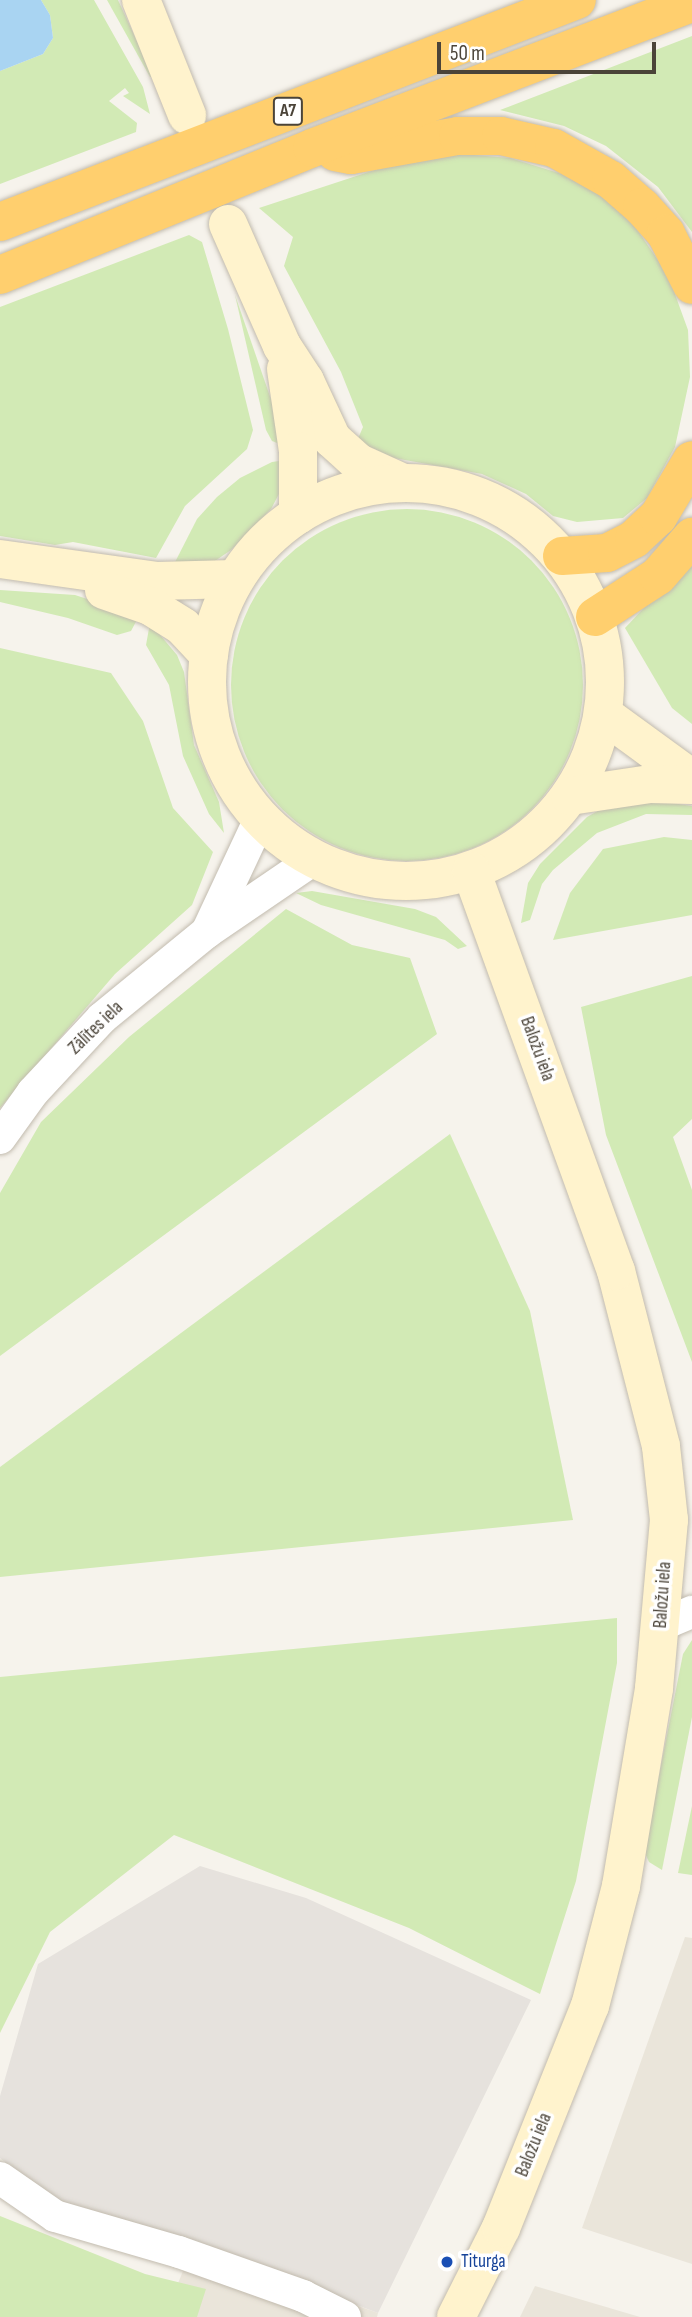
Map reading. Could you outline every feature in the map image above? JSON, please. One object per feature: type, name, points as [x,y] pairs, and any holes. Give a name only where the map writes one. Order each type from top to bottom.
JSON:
[{"type":"highway","name":"A7","points":[[0,222],[577,0]]},
{"type":"highway","name":"A7","points":[[0,275],[312,148],[692,3]]},
{"type":"highway","points":[[312,148],[352,155],[458,136],[501,136],[554,148],[611,180],[642,207],[666,234],[692,285]]},
{"type":"highway","points":[[562,555],[607,553],[634,539],[664,508],[692,460]]},
{"type":"highway","points":[[595,617],[658,576],[692,537]]},
{"type":"main road","points":[[141,0],[187,115]]},
{"type":"main road","points":[[228,224],[282,346],[305,381],[332,439],[359,463],[403,483]]},
{"type":"main road","points":[[282,346],[298,451],[298,515]]},
{"type":"main road","points":[[403,483],[451,488],[500,506],[562,555],[595,617],[603,666],[603,714],[595,746],[570,796],[556,817],[534,835],[471,871],[432,880],[391,881],[351,874],[314,859],[260,819],[229,773],[215,735],[208,695],[209,655],[234,579],[266,541],[298,515],[364,487],[403,483]]},
{"type":"main road","points":[[0,559],[61,569],[100,570],[157,582],[234,579]]},
{"type":"main road","points":[[61,569],[93,586],[150,606],[183,627],[209,655]]},
{"type":"main road","points":[[603,714],[692,779]]},
{"type":"main road","points":[[570,796],[650,783],[692,785]]},
{"type":"main road","name":"Baložu iela","points":[[456,2317],[501,2228],[590,2006],[621,1886],[677,1618],[680,1529],[616,1271],[471,871]]},
{"type":"street","name":"Zālītes iela","points":[[206,932],[260,819]]},
{"type":"street","name":"Zālītes iela","points":[[0,1138],[33,1092],[102,1018],[206,932],[314,859]]},
{"type":"street","points":[[0,2178],[55,2217],[179,2252],[303,2297],[345,2317]]},
{"type":"shaded area","points":[[200,1866],[306,1898],[531,2000],[378,2313],[238,2260],[68,2212],[0,2158],[0,2096],[38,1964]]},
{"type":"shaded area","points":[[685,1937],[692,1938],[692,2264],[582,2228]]},
{"type":"shaded area","points":[[193,2247],[378,2313],[377,2317],[164,2317]]},
{"type":"shaded area","points":[[535,2286],[640,2317],[520,2317]]},
{"type":"green space","points":[[41,0],[94,0],[143,87],[150,114],[123,96],[129,93],[125,88],[109,101],[137,123],[136,132],[0,184],[0,71],[43,54],[53,38],[50,15]]},
{"type":"green space","points":[[107,0],[118,0],[153,76],[150,77]]},
{"type":"green space","points":[[692,36],[692,232],[658,187],[606,146],[564,126],[500,110]]},
{"type":"green space","points":[[462,154],[510,158],[562,174],[607,199],[634,225],[668,275],[688,330],[690,377],[675,447],[647,498],[623,518],[577,522],[553,516],[526,494],[482,474],[394,458],[357,441],[363,427],[341,372],[284,266],[293,237],[259,208],[408,159]]},
{"type":"green space","points":[[189,235],[202,242],[228,329],[253,430],[247,449],[185,506],[156,558],[73,542],[55,545],[0,536],[0,307]]},
{"type":"green space","points":[[235,295],[285,446],[272,441],[266,430]]},
{"type":"green space","points":[[286,460],[279,494],[271,509],[231,550],[212,563],[171,570],[197,519],[217,497],[240,478],[272,462]]},
{"type":"green space","points":[[390,509],[424,509],[458,516],[490,529],[532,560],[554,587],[570,617],[580,651],[583,685],[580,719],[570,753],[554,783],[532,810],[505,832],[475,848],[424,861],[390,861],[356,854],[324,841],[295,821],[271,797],[251,768],[238,736],[231,702],[231,668],[238,634],[251,602],[271,573],[295,549],[324,529],[356,516]]},
{"type":"green space","points":[[692,557],[692,724],[672,708],[625,628]]},
{"type":"green space","points":[[0,590],[75,595],[139,616],[131,631],[117,635],[68,618],[0,602]]},
{"type":"green space","points":[[150,623],[177,655],[184,672],[194,745],[219,802],[224,833],[209,814],[183,756],[169,685],[146,645]]},
{"type":"green space","points":[[0,648],[111,673],[143,721],[173,808],[213,852],[192,905],[115,974],[0,1108]]},
{"type":"green space","points":[[651,800],[692,806],[692,815],[646,814],[597,833],[553,870],[542,884],[530,920],[521,923],[528,883],[540,864],[587,817],[608,805]]},
{"type":"green space","points":[[664,837],[692,840],[692,915],[553,940],[570,893],[603,849]]},
{"type":"green space","points":[[312,891],[415,909],[436,917],[467,946],[458,949],[445,940],[321,905],[296,893]]},
{"type":"green space","points":[[286,909],[352,945],[410,958],[437,1034],[0,1356],[0,1193],[41,1122],[129,1037]]},
{"type":"green space","points":[[692,976],[692,1119],[673,1137],[692,1190],[692,1362],[606,1135],[581,1007]]},
{"type":"green space","points":[[450,1134],[530,1311],[573,1520],[0,1577],[0,1467]]},
{"type":"green space","points":[[617,1618],[617,1663],[576,1881],[540,1994],[409,1928],[174,1835],[50,1932],[0,2033],[0,1677]]},
{"type":"green space","points":[[692,1640],[692,1717],[662,1870],[649,1862],[644,1851],[683,1654]]},
{"type":"green space","points":[[692,1806],[692,1875],[678,1873]]},
{"type":"green space","points":[[0,2216],[145,2274],[206,2289],[197,2317],[0,2317]]},
{"type":"water","points":[[0,0],[41,0],[50,15],[53,38],[43,54],[0,71]]},
{"type":"place","name":"Titurga","points":[[447,2262]]}]
